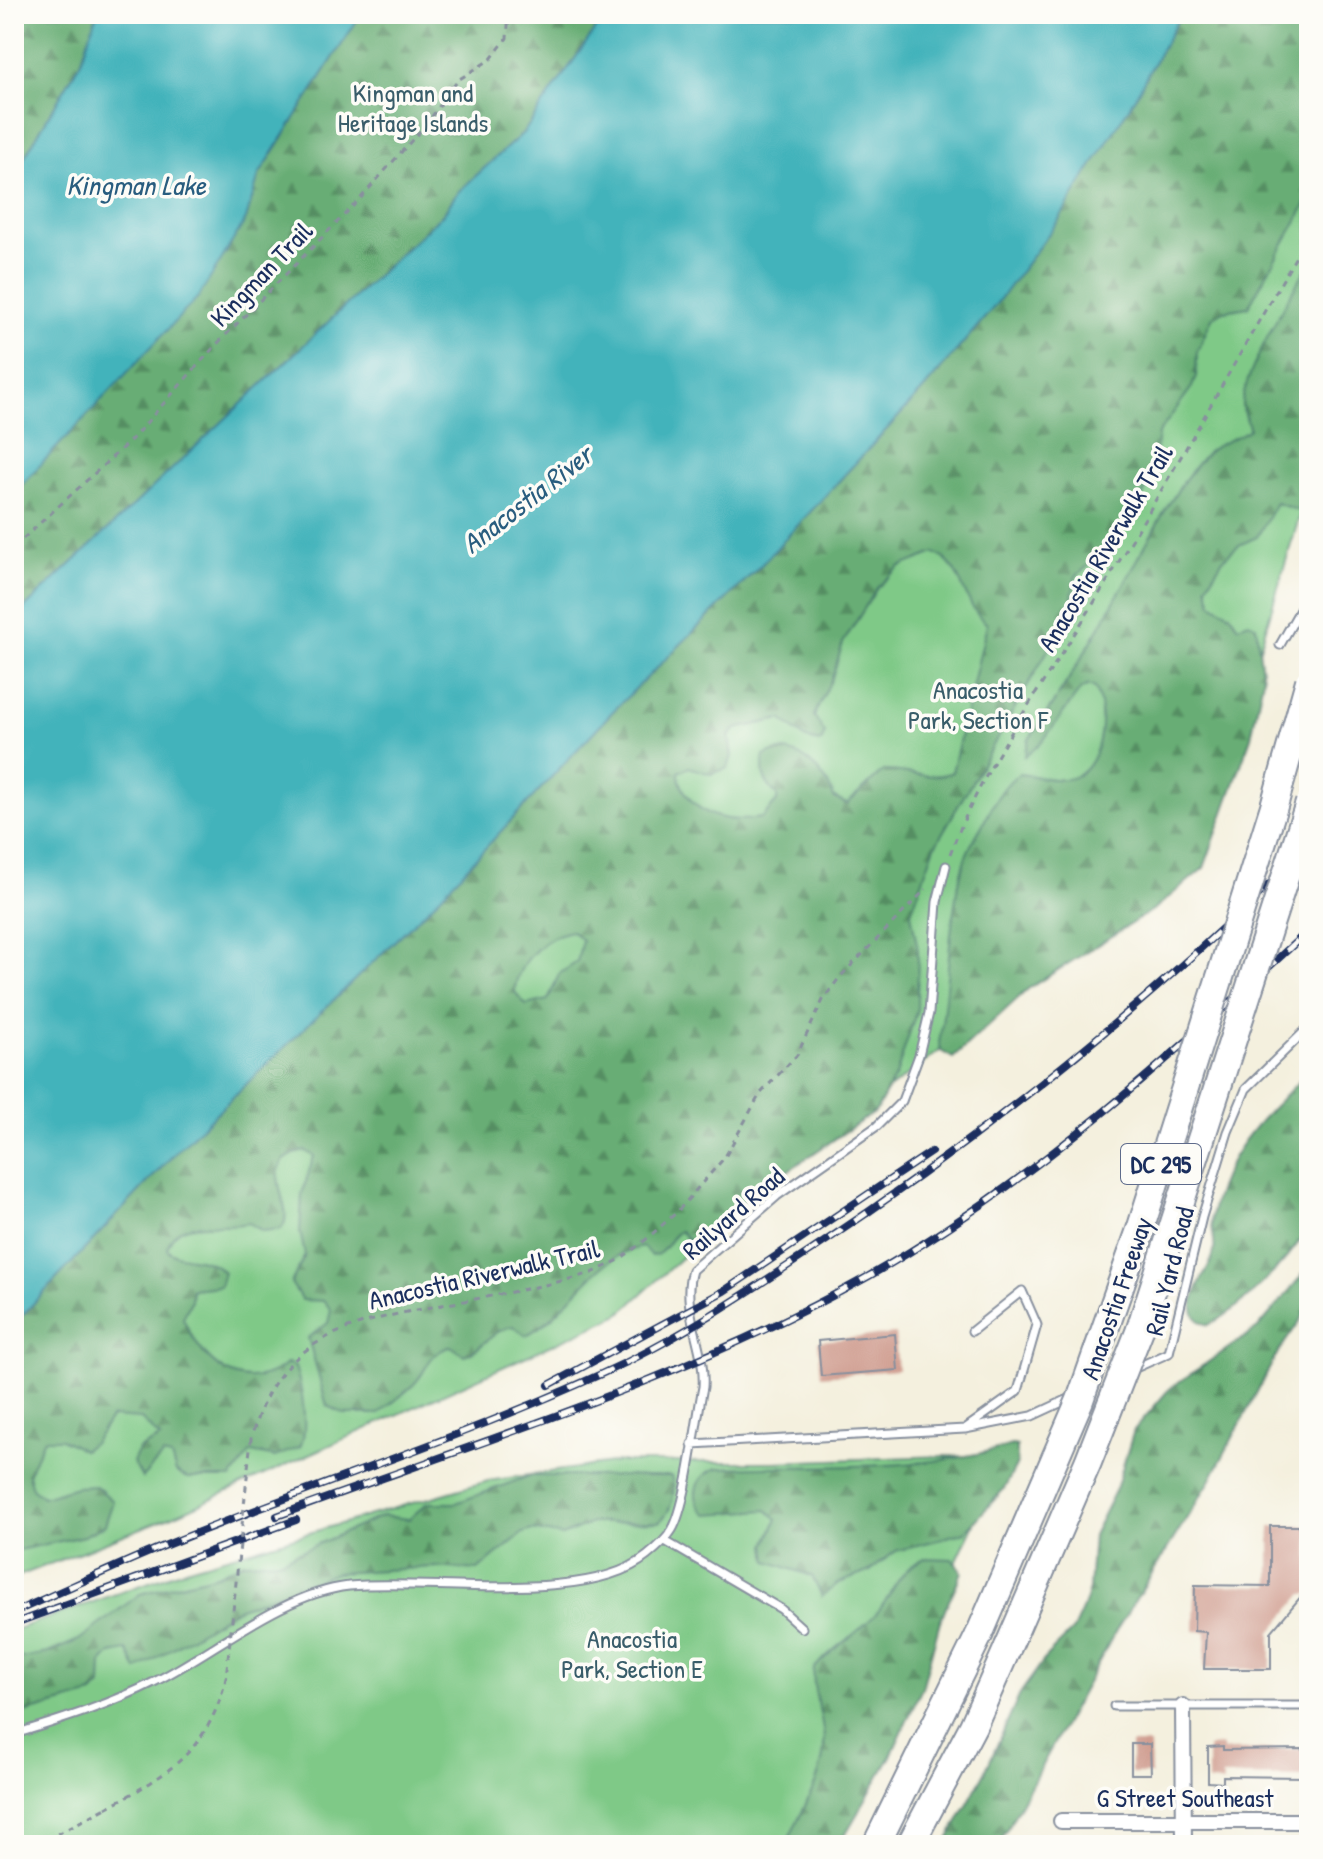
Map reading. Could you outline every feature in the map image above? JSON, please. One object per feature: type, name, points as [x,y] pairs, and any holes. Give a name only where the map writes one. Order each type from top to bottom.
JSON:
[{"type":"highway","name":"Anacostia Freeway","points":[[876,1845],[979,1635],[1080,1400],[1141,1227],[1269,820],[1309,681]]},
{"type":"highway","name":"Anacostia Freeway","points":[[910,1845],[973,1726],[1088,1462],[1139,1332],[1309,803]]},
{"type":"street","points":[[1183,1706],[1184,1845]]},
{"type":"street","name":"G Street Southeast","points":[[1061,1821],[1309,1821]]},
{"type":"lane","points":[[1280,645],[1309,594]]},
{"type":"lane","name":"Railyard Road","points":[[665,1541],[679,1512],[703,1378],[688,1300],[692,1270],[777,1196],[877,1126],[902,1101],[919,1055],[929,1013],[937,902],[946,866]]},
{"type":"lane","name":"Rail Yard Road","points":[[1114,1378],[1169,1353],[1202,1217],[1228,1132],[1246,1089],[1309,1027]]},
{"type":"lane","points":[[965,1429],[1018,1391],[1037,1325],[1022,1291],[972,1331]]},
{"type":"lane","points":[[692,1444],[965,1429],[1032,1416],[1101,1384]]},
{"type":"lane","points":[[18,1733],[75,1716],[155,1682],[241,1630],[309,1598],[347,1586],[534,1584],[595,1578],[644,1559],[665,1541],[781,1609],[802,1628]]},
{"type":"lane","points":[[1114,1706],[1309,1706]]},
{"type":"path","points":[[14,30],[23,14]]},
{"type":"path","name":"Kingman Trail","points":[[14,547],[131,440],[215,346],[360,199],[428,122],[458,80],[491,59],[507,38],[509,14]]},
{"type":"path","name":"Anacostia Riverwalk Trail","points":[[36,1845],[174,1768],[205,1732],[222,1697],[251,1439],[272,1386],[296,1357],[321,1338],[362,1321],[592,1273],[619,1260],[643,1242],[676,1213],[725,1157],[760,1094],[797,1055],[823,1000],[839,978],[946,866],[965,819],[997,761],[1116,566],[1309,234]]},
{"type":"green space","points":[[14,14],[98,14],[81,61],[14,175]]},
{"type":"green space","name":"Kingman and Heritage Islands","points":[[361,14],[606,14],[524,132],[457,193],[444,213],[14,618],[14,493],[166,330],[246,219],[259,175]]},
{"type":"green space","name":"Anacostia Park, Section F","points":[[1181,14],[1309,14],[1309,485],[1197,856],[752,1193],[620,1314],[180,1513],[14,1578],[14,1324],[1131,104]]},
{"type":"green space","name":"Anacostia Park, Section F","points":[[1181,14],[1309,14],[1309,199],[1248,307],[1224,311],[1212,318],[1197,352],[1196,377],[1192,387],[1158,434],[1153,472],[1140,503],[1099,557],[1076,576],[1069,614],[935,846],[911,913],[918,950],[917,1009],[896,1075],[876,1111],[736,1206],[693,1245],[680,1231],[656,1255],[651,1256],[643,1247],[625,1252],[595,1273],[542,1326],[526,1335],[513,1326],[464,1355],[451,1346],[442,1350],[413,1385],[379,1414],[344,1414],[327,1406],[308,1338],[328,1323],[331,1310],[324,1301],[302,1300],[291,1283],[305,1255],[300,1232],[302,1194],[314,1156],[305,1151],[289,1157],[281,1165],[278,1175],[285,1210],[281,1229],[263,1231],[248,1223],[200,1225],[180,1231],[167,1249],[208,1262],[224,1272],[220,1286],[192,1289],[191,1301],[183,1318],[201,1349],[212,1361],[239,1377],[254,1378],[288,1363],[295,1367],[304,1408],[300,1447],[275,1457],[251,1452],[231,1478],[187,1478],[176,1472],[171,1457],[163,1455],[142,1478],[133,1462],[139,1449],[160,1438],[141,1419],[111,1417],[94,1442],[83,1450],[61,1439],[44,1439],[28,1475],[32,1488],[43,1497],[76,1487],[96,1486],[113,1501],[105,1525],[84,1536],[14,1551],[14,1324],[179,1149],[434,903],[612,712],[762,564],[923,390],[994,307],[1058,221],[1131,104]],"holes":[[[934,553],[951,567],[972,607],[987,624],[952,772],[928,775],[883,771],[847,804],[834,798],[824,778],[807,760],[786,752],[775,752],[764,756],[763,773],[777,795],[777,801],[762,818],[739,820],[717,817],[691,800],[679,779],[679,772],[689,767],[711,774],[728,768],[732,756],[729,736],[736,729],[781,719],[806,739],[821,742],[825,733],[814,716],[832,678],[843,643],[877,588],[899,567]],[[572,931],[582,940],[577,962],[559,974],[548,1000],[526,1005],[515,992],[516,982],[526,962],[552,938]]]},
{"type":"green space","points":[[1309,265],[1309,514],[1276,503],[1257,537],[1239,545],[1223,559],[1207,586],[1212,603],[1230,614],[1238,626],[1249,622],[1256,626],[1263,679],[1251,737],[1204,868],[1156,908],[1028,989],[953,1058],[941,1051],[939,1043],[954,907],[968,851],[996,800],[1019,774],[1070,778],[1085,769],[1092,760],[1100,736],[1101,710],[1095,688],[1089,685],[1081,689],[1042,742],[1025,756],[1029,739],[1081,659],[1181,485],[1208,452],[1249,429],[1242,406],[1249,377],[1280,313]]},
{"type":"green space","points":[[1309,1072],[1311,1177],[1308,1226],[1291,1252],[1264,1282],[1234,1309],[1208,1325],[1193,1312],[1193,1303],[1213,1256],[1211,1218],[1218,1190],[1237,1151],[1249,1135]]},
{"type":"green space","points":[[1309,1267],[1309,1308],[1277,1354],[1210,1481],[1114,1634],[1002,1838],[997,1845],[945,1845],[985,1772],[1021,1692],[1047,1656],[1073,1630],[1089,1589],[1093,1535],[1116,1489],[1134,1430],[1170,1388],[1258,1328]]},
{"type":"green space","points":[[1017,1446],[1017,1464],[1004,1489],[965,1532],[896,1551],[870,1571],[837,1584],[822,1597],[812,1576],[768,1561],[766,1545],[777,1519],[767,1510],[707,1514],[697,1501],[700,1481],[718,1468],[903,1464],[976,1454]]},
{"type":"green space","name":"Anacostia Park, Section E","points":[[1005,1457],[824,1845],[14,1845],[14,1630],[192,1567],[488,1481],[618,1462],[774,1462]]},
{"type":"green space","points":[[529,1476],[671,1476],[673,1495],[667,1513],[659,1522],[592,1523],[562,1536],[532,1530],[523,1533],[478,1570],[434,1567],[336,1573],[237,1609],[137,1670],[127,1650],[111,1653],[102,1663],[101,1686],[93,1694],[14,1716],[14,1659],[48,1653],[79,1640],[140,1594],[217,1575],[244,1562],[281,1560],[382,1516],[409,1519],[427,1503],[456,1503]]},
{"type":"green space","points":[[925,1558],[952,1559],[962,1572],[940,1621],[922,1688],[890,1758],[839,1845],[786,1845],[815,1783],[823,1757],[824,1734],[814,1687],[814,1669],[872,1618],[904,1573]]},
{"type":"water","name":"Kingman Lake","points":[[97,14],[361,14],[259,175],[246,219],[200,295],[14,493],[14,175],[81,61]]},
{"type":"water","name":"Anacostia River","points":[[606,14],[1181,14],[1131,104],[1058,221],[994,307],[923,390],[762,564],[612,712],[434,903],[179,1149],[14,1324],[14,618],[444,213],[457,193],[524,132]]},
{"type":"building","points":[[895,1334],[898,1370],[821,1376],[818,1341]]},
{"type":"building","points":[[1270,1526],[1309,1526],[1309,1594],[1303,1594],[1271,1632],[1271,1669],[1204,1669],[1206,1632],[1194,1631],[1195,1585],[1270,1586]]},
{"type":"building","points":[[1131,1744],[1150,1744],[1151,1774],[1131,1774]]},
{"type":"building","points":[[1223,1746],[1223,1750],[1305,1749],[1305,1777],[1223,1776],[1223,1783],[1208,1782],[1208,1747]]},
{"type":"railway","points":[[14,1612],[130,1560],[570,1388],[653,1349],[699,1322],[878,1205],[1007,1110],[1132,1009],[1309,846]]},
{"type":"railway","points":[[277,1516],[653,1378],[799,1313],[869,1276],[988,1201],[1099,1116],[1206,1025],[1309,930]]},
{"type":"railway","points":[[549,1385],[724,1291],[931,1152]]},
{"type":"railway","points":[[18,1622],[296,1520]]}]
